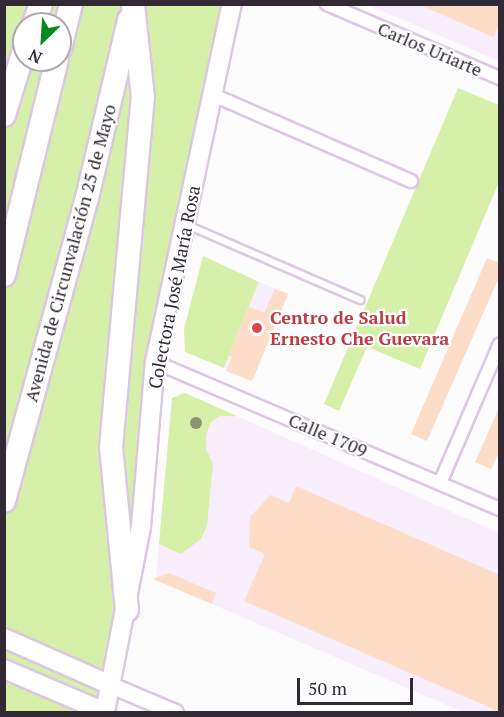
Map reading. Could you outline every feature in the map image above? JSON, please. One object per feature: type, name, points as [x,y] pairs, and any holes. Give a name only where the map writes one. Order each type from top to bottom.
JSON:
[{"type":"highway","name":"Avenida de Circunvalación 25 de Mayo","points":[[4,501],[87,198],[133,4]]},
{"type":"highway","points":[[127,610],[111,447],[143,98],[133,4]]},
{"type":"highway","points":[[4,115],[17,72]]},
{"type":"highway","points":[[4,275],[54,72]]},
{"type":"main road","name":"Colectora José María Rosa","points":[[105,712],[113,686],[141,527],[155,362],[232,4]]},
{"type":"main road","points":[[4,638],[113,686]]},
{"type":"main road","points":[[4,669],[105,712]]},
{"type":"street","name":"Carlos Uriarte","points":[[327,4],[500,78]]},
{"type":"street","points":[[213,95],[411,181]]},
{"type":"street","points":[[440,483],[500,344]]},
{"type":"street","name":"Calle 1709","points":[[155,362],[500,509]]},
{"type":"street","points":[[113,686],[175,712]]},
{"type":"lane","points":[[186,225],[360,300]]},
{"type":"shaded area","points":[[368,5],[499,5],[499,61]]},
{"type":"shaded area","name":"Centro de Salud Ernesto Che Guevara","points":[[259,282],[288,294],[253,380],[224,368]]},
{"type":"shaded area","points":[[185,393],[499,533],[499,712],[463,712],[156,580],[172,398]]},
{"type":"green space","points":[[4,5],[232,5],[155,362],[141,527],[105,712],[5,712]]},
{"type":"green space","points":[[458,88],[499,105],[499,182],[420,369],[367,347],[339,411],[324,404]]},
{"type":"green space","points":[[203,256],[259,282],[224,368],[185,352],[184,329]]},
{"type":"green space","points":[[185,393],[237,416],[220,416],[211,422],[206,435],[206,449],[213,464],[207,526],[201,539],[181,554],[159,544],[172,398]]},
{"type":"building","points":[[418,4],[500,4],[500,23],[493,37]]},
{"type":"building","points":[[487,258],[500,263],[500,275],[427,441],[411,434]]},
{"type":"building","name":"Centro de Salud Ernesto Che Guevara","points":[[275,289],[288,294],[252,381],[226,371],[232,357],[229,356],[249,307],[264,313]]},
{"type":"building","points":[[500,406],[500,450],[491,469],[475,462]]},
{"type":"building","points":[[296,486],[500,575],[500,712],[244,601],[265,554],[249,547],[250,517],[270,495],[289,503]]},
{"type":"building","points":[[169,573],[216,593],[212,604],[153,579]]},
{"type":"place","name":"Centro de Salud Ernesto Che Guevara","points":[[257,328]]}]
